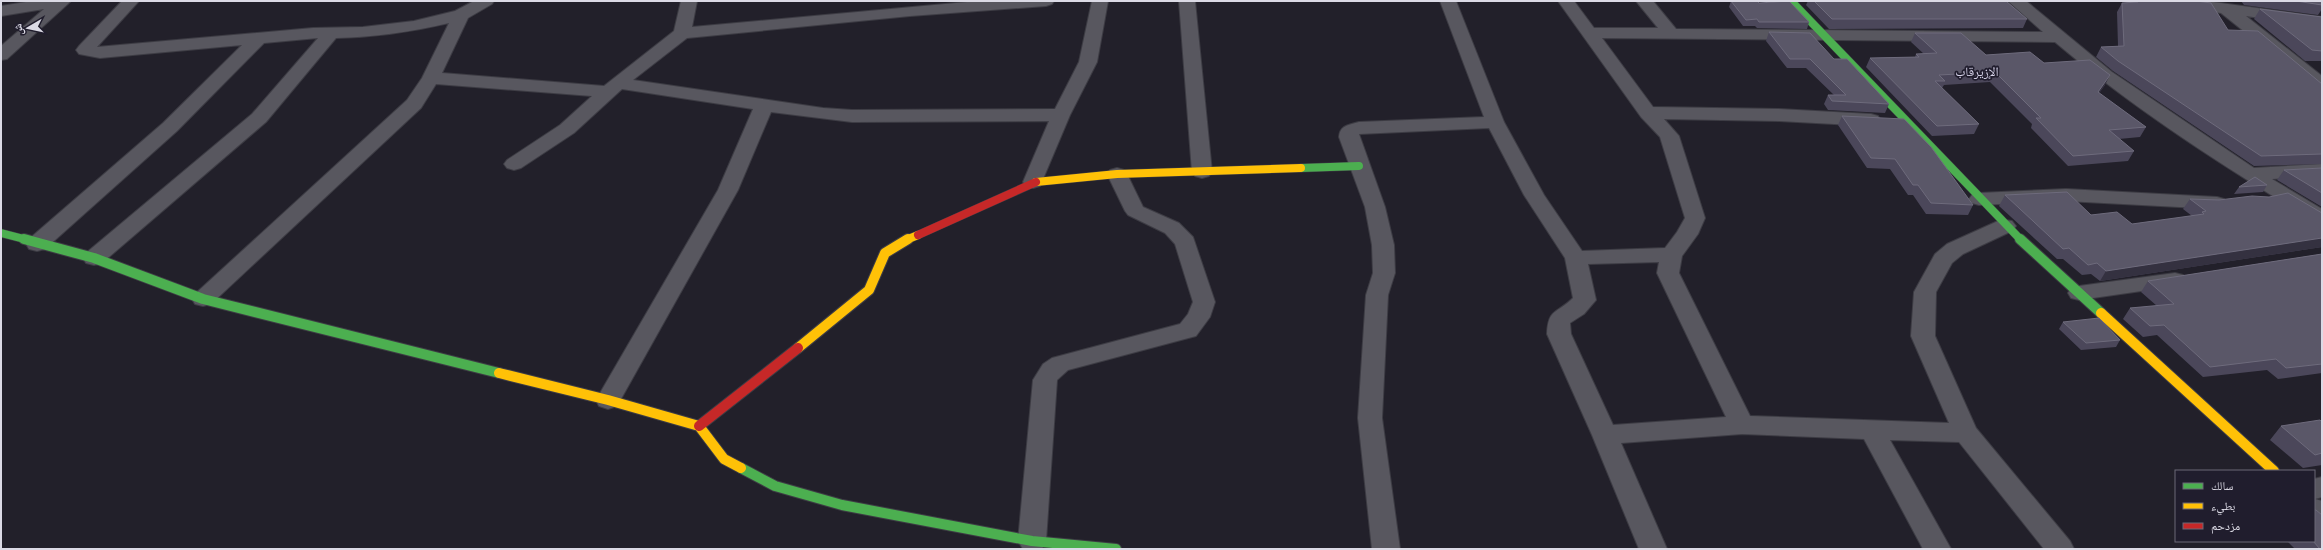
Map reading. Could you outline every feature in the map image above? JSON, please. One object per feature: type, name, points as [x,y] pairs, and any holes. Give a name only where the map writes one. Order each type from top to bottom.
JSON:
[{"type":"street","points":[[1,11],[62,1]]},
{"type":"street","points":[[1,55],[62,1]]},
{"type":"street","points":[[131,1],[85,50],[100,53],[331,33],[363,32],[414,26],[461,15],[486,1]]},
{"type":"street","points":[[682,33],[689,1]]},
{"type":"street","points":[[514,164],[567,129],[613,88],[682,33],[910,11],[1046,1]]},
{"type":"street","points":[[1033,182],[1061,115],[1088,62],[1100,1]]},
{"type":"street","points":[[1187,1],[1202,172]]},
{"type":"street","points":[[1448,1],[1495,122],[1534,195],[1576,258],[1585,300],[1576,309],[1559,320],[1559,334],[1605,435],[1653,549]]},
{"type":"street","points":[[1566,1],[1648,113],[1661,125],[1669,136],[1696,218],[1687,234],[1671,255],[1668,273],[1742,425]]},
{"type":"street","points":[[1644,1],[1671,34]]},
{"type":"street","points":[[1791,1],[2005,226],[2273,470]]},
{"type":"street","points":[[2016,1],[2106,76],[2250,174],[2322,218]]},
{"type":"street","points":[[2170,1],[2221,5],[2322,22]]},
{"type":"street","points":[[2221,5],[2322,85]]},
{"type":"street","points":[[204,299],[414,104],[432,78],[461,15]]},
{"type":"street","points":[[94,258],[259,118],[331,33]]},
{"type":"street","points":[[1589,33],[2058,37]]},
{"type":"street","points":[[37,244],[170,127],[258,39]]},
{"type":"street","points":[[432,78],[613,88],[852,116],[1061,115]]},
{"type":"street","points":[[608,400],[728,190],[764,105]]},
{"type":"street","points":[[1648,113],[1780,115],[1904,121]]},
{"type":"street","points":[[1386,549],[1370,418],[1377,295],[1384,273],[1383,245],[1375,207],[1349,137],[1349,131],[1359,128],[1495,122]]},
{"type":"street","points":[[699,426],[862,297],[874,283],[877,267],[882,256],[892,247],[1033,182],[1118,174],[1359,166]]},
{"type":"street","points":[[2250,174],[2322,170]]},
{"type":"street","points":[[1032,541],[1045,380],[1051,370],[1060,364],[1188,330],[1200,317],[1204,302],[1184,242],[1172,228],[1146,217],[1135,210],[1118,174]]},
{"type":"street","points":[[1979,199],[2066,195],[2201,203],[2247,200],[2284,195]]},
{"type":"street","points":[[2005,226],[1955,248],[1943,259],[1925,292],[1923,336],[1966,433],[2060,549]]},
{"type":"street","points":[[1,233],[37,244],[94,258],[204,299],[608,400],[699,426],[724,459],[775,486],[842,505],[1032,541],[1116,549]]},
{"type":"street","points":[[1576,258],[1671,255]]},
{"type":"street","points":[[2079,294],[2199,276]]},
{"type":"street","points":[[1605,435],[1742,425],[1873,431],[1966,433]]},
{"type":"street","points":[[1873,431],[1937,549]]},
{"type":"building","points":[[1731,1],[1757,1],[1759,3],[1789,1],[1809,22],[1759,22],[1757,19],[1746,20]]},
{"type":"building","points":[[1814,1],[2006,1],[2027,19],[1832,19]]},
{"type":"building","points":[[2137,1],[2196,1],[2211,3],[2228,30],[2258,31],[2322,84],[2322,154],[2261,156],[2118,61],[2101,47],[2124,46],[2122,3],[2138,2]]},
{"type":"building","points":[[2296,1],[2322,1],[2322,5]]},
{"type":"building","points":[[2260,9],[2322,17],[2322,51],[2312,50]]},
{"type":"building","points":[[1769,32],[1810,33],[1834,59],[1847,59],[1889,104],[1832,101],[1828,95],[1846,95],[1810,59],[1790,59]]},
{"type":"building","points":[[1915,33],[1961,33],[1986,55],[2030,52],[2044,63],[2090,60],[2110,75],[2098,92],[2146,127],[2109,130],[2134,151],[2073,156],[2036,118],[2041,118],[1995,72],[1939,75],[1945,81],[1935,81],[1979,124],[1937,126],[1870,58],[1919,57],[1916,54],[1937,53]]},
{"type":"building","points":[[1842,116],[1904,119],[1931,147],[1973,205],[1931,203],[1918,185],[1913,185],[1895,159],[1871,158]]},
{"type":"building","points":[[2322,168],[2322,193],[2284,170]]},
{"type":"building","points":[[2255,177],[2267,185],[2239,187]]},
{"type":"building","points":[[2067,192],[2091,215],[2117,212],[2132,224],[2204,214],[2202,212],[2206,211],[2190,199],[2219,200],[2252,196],[2269,197],[2288,193],[2322,213],[2322,238],[2106,271],[2097,263],[2088,265],[2069,248],[2063,249],[2005,195]]},
{"type":"building","points":[[2322,254],[2322,364],[2286,368],[2276,359],[2210,367],[2164,325],[2150,326],[2130,308],[2174,304],[2148,281]]},
{"type":"building","points":[[2099,318],[2120,340],[2086,343],[2063,322]]},
{"type":"building","points":[[2320,420],[2322,422],[2322,453],[2315,455],[2281,426]]},
{"type":"building","points":[[2315,510],[2322,515],[2322,549],[2320,549],[2314,542]]},
{"type":"traffic: fast","points":[[1791,1],[2005,226],[2101,313]]},
{"type":"traffic: fast","points":[[1301,168],[1359,166]]},
{"type":"traffic: fast","points":[[1,233],[94,258],[203,299],[499,373]]},
{"type":"traffic: fast","points":[[741,468],[775,486],[842,505],[1032,541],[1116,549]]},
{"type":"traffic: slow","points":[[1036,182],[1117,174],[1301,168]]},
{"type":"traffic: slow","points":[[798,348],[869,290],[885,253],[900,243],[918,235]]},
{"type":"traffic: slow","points":[[2101,313],[2273,470]]},
{"type":"traffic: slow","points":[[499,373],[608,400],[699,426],[724,459],[741,468]]},
{"type":"traffic: jam","points":[[918,235],[1036,182]]},
{"type":"traffic: jam","points":[[699,426],[798,348]]},
{"type":"district","name":"الإزيرقاب","points":[[1977,71]]}]
